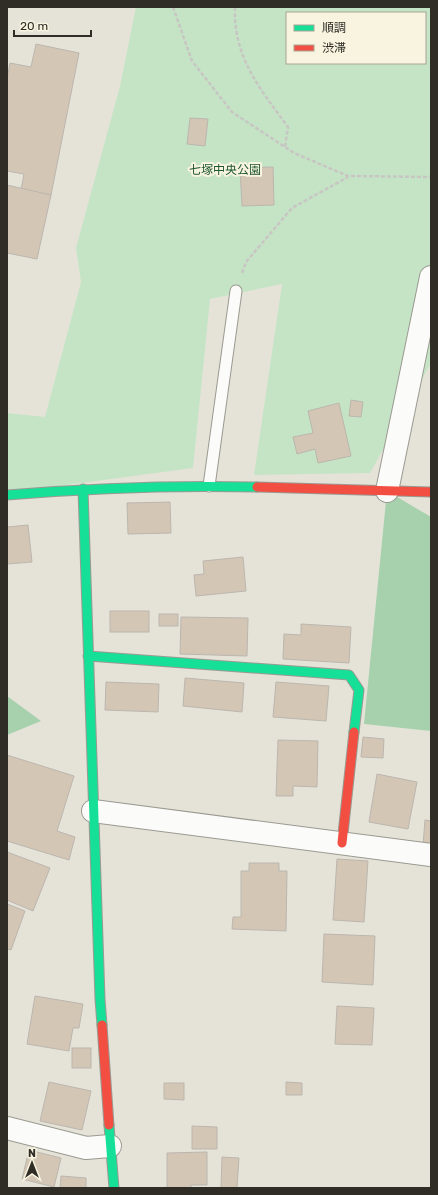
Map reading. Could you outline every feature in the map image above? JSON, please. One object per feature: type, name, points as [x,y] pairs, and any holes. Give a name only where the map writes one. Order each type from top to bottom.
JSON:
[{"type":"street","points":[[387,491],[431,277]]},
{"type":"street","points":[[7,495],[83,489],[209,486],[431,492]]},
{"type":"street","points":[[83,489],[100,999],[114,1188]]},
{"type":"street","points":[[88,656],[349,675],[359,690],[342,843]]},
{"type":"street","points":[[93,811],[431,855]]},
{"type":"street","points":[[7,1128],[86,1148],[110,1146]]},
{"type":"lane","points":[[209,486],[236,291]]},
{"type":"path","points":[[173,7],[192,61],[232,112],[294,153],[348,176],[431,178]]},
{"type":"path","points":[[235,7],[239,47],[252,77],[288,127],[286,147]]},
{"type":"path","points":[[236,291],[246,262],[292,208],[348,176]]},
{"type":"green space","name":"七塚中央公園","points":[[136,7],[431,7],[431,363],[370,473],[254,475],[282,284],[210,299],[193,468],[7,493],[7,413],[45,417],[81,282],[76,248],[120,86]]},
{"type":"green space","points":[[387,491],[431,517],[431,731],[364,724]]},
{"type":"green space","points":[[7,696],[41,721],[7,735]]},
{"type":"building","points":[[36,44],[79,53],[51,195],[21,190],[24,174],[7,171],[7,79],[10,63],[31,67]]},
{"type":"building","points":[[190,118],[208,119],[205,146],[187,144]]},
{"type":"building","points":[[273,167],[274,205],[242,206],[240,168]]},
{"type":"building","points":[[7,185],[51,195],[37,259],[7,253]]},
{"type":"building","points":[[351,400],[363,402],[361,417],[349,416]]},
{"type":"building","points":[[339,403],[351,456],[318,463],[315,449],[297,454],[293,437],[313,433],[308,411]]},
{"type":"building","points":[[170,502],[171,533],[128,534],[127,503]]},
{"type":"building","points":[[28,525],[32,562],[7,564],[7,527]]},
{"type":"building","points":[[243,557],[246,591],[196,596],[194,575],[204,574],[203,561]]},
{"type":"building","points":[[110,611],[149,611],[149,632],[110,632]]},
{"type":"building","points":[[159,614],[178,614],[178,626],[159,626]]},
{"type":"building","points":[[181,617],[248,618],[247,656],[180,654]]},
{"type":"building","points":[[301,624],[351,627],[349,663],[283,659],[284,634],[301,635]]},
{"type":"building","points":[[185,678],[244,683],[242,712],[183,706]]},
{"type":"building","points":[[106,682],[159,684],[158,712],[105,710]]},
{"type":"building","points":[[276,682],[329,686],[326,721],[273,717]]},
{"type":"building","points":[[363,737],[384,739],[383,758],[361,757]]},
{"type":"building","points":[[278,740],[318,741],[317,787],[293,786],[293,796],[276,796]]},
{"type":"building","points":[[7,755],[74,776],[57,831],[75,837],[69,860],[7,841]]},
{"type":"building","points":[[377,774],[417,782],[408,829],[369,822]]},
{"type":"building","points":[[425,820],[431,821],[431,846],[423,845]]},
{"type":"building","points":[[7,852],[50,868],[33,911],[7,900]]},
{"type":"building","points":[[337,859],[368,861],[364,922],[333,920]]},
{"type":"building","points":[[249,863],[279,863],[279,871],[287,871],[286,931],[232,929],[233,917],[241,917],[241,871],[249,871]]},
{"type":"building","points":[[7,904],[25,911],[11,950],[7,949]]},
{"type":"building","points":[[324,934],[375,936],[373,985],[322,982]]},
{"type":"building","points":[[35,996],[83,1004],[79,1028],[73,1028],[69,1051],[27,1044]]},
{"type":"building","points":[[337,1006],[374,1008],[372,1045],[335,1044]]},
{"type":"building","points":[[72,1048],[91,1048],[91,1068],[72,1068]]},
{"type":"building","points":[[49,1082],[91,1091],[82,1130],[40,1121]]},
{"type":"building","points":[[286,1082],[302,1083],[302,1095],[286,1095]]},
{"type":"building","points":[[164,1083],[184,1083],[184,1100],[164,1099]]},
{"type":"building","points":[[192,1126],[217,1127],[217,1149],[192,1149]]},
{"type":"building","points":[[29,1150],[61,1158],[54,1187],[22,1179]]},
{"type":"building","points":[[207,1152],[207,1185],[191,1185],[191,1188],[167,1188],[167,1153]]},
{"type":"building","points":[[222,1157],[239,1158],[237,1188],[221,1188]]},
{"type":"building","points":[[61,1176],[86,1178],[86,1188],[60,1188]]},
{"type":"traffic: fast","points":[[7,495],[194,486],[257,487]]},
{"type":"traffic: fast","points":[[83,489],[102,1025]]},
{"type":"traffic: fast","points":[[88,656],[349,675],[359,690],[354,732]]},
{"type":"traffic: fast","points":[[109,1125],[114,1188]]},
{"type":"traffic: jam","points":[[257,487],[431,492]]},
{"type":"traffic: jam","points":[[342,843],[354,732]]},
{"type":"traffic: jam","points":[[102,1025],[109,1125]]}]
